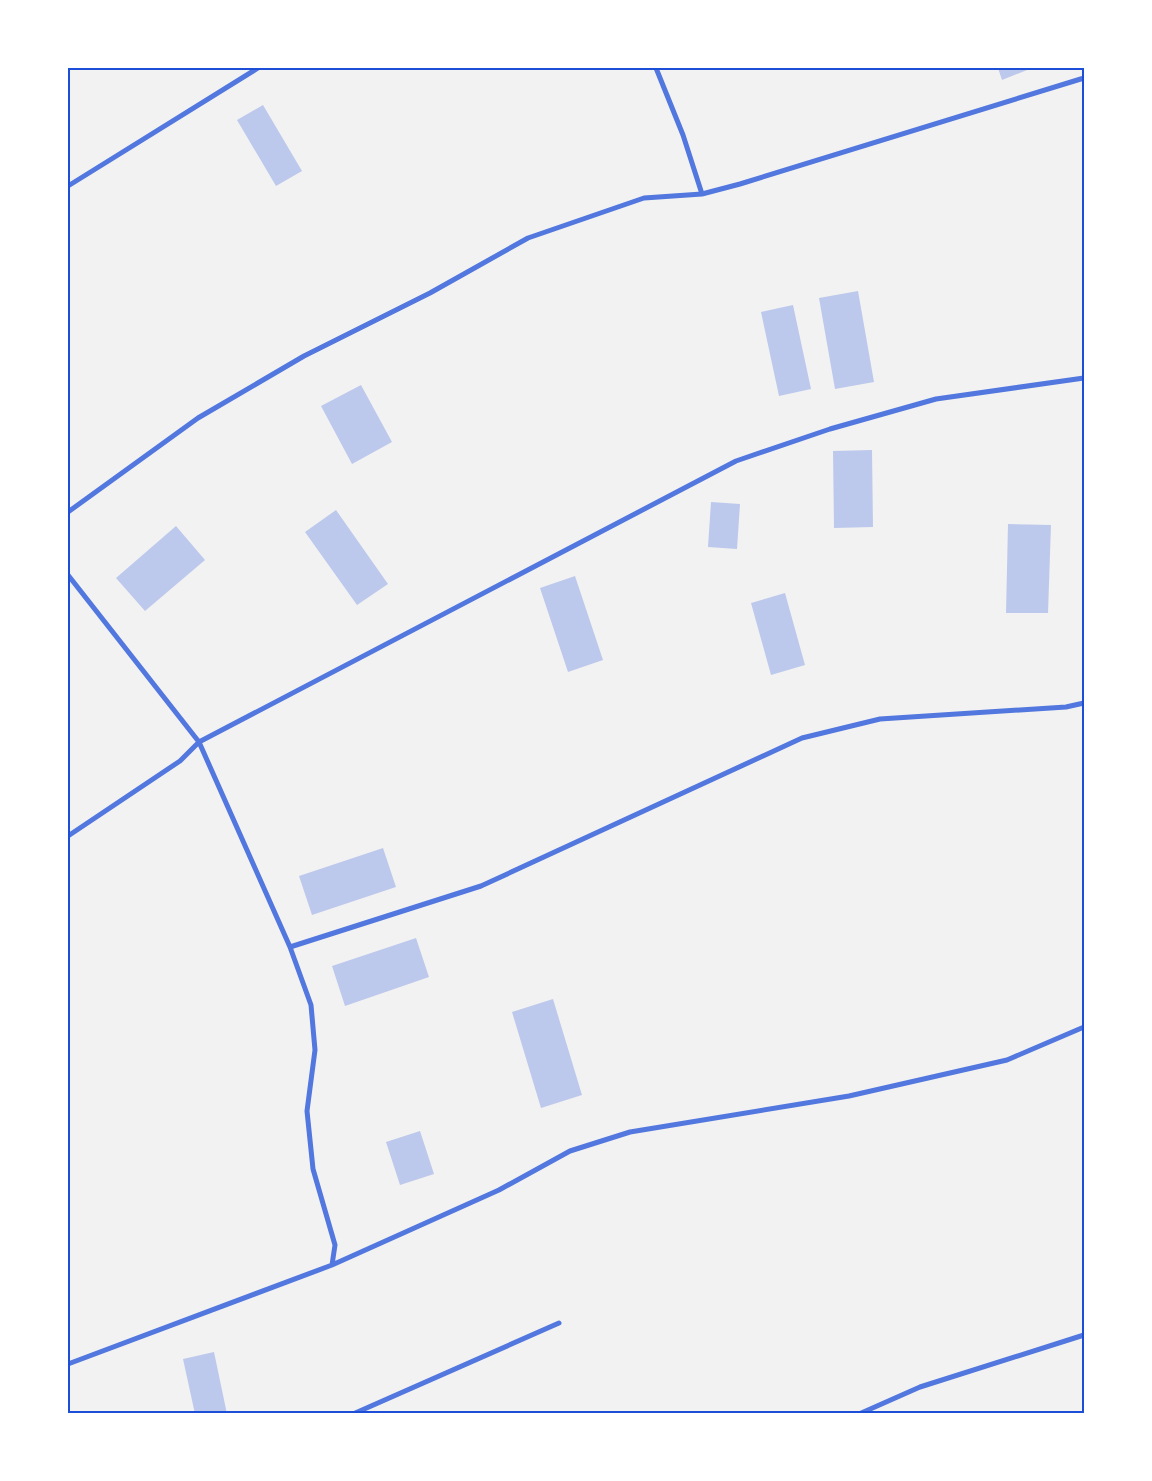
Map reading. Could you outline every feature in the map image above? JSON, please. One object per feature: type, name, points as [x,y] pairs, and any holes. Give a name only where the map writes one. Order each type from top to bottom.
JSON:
[{"type":"street","points":[[68,186],[258,68]]},
{"type":"street","points":[[656,68],[683,135],[702,194]]},
{"type":"street","points":[[68,512],[198,418],[304,356],[430,293],[528,238],[644,198],[702,194],[1084,78]]},
{"type":"street","points":[[68,836],[180,761],[200,742],[736,461],[830,429],[936,399],[1084,378]]},
{"type":"street","points":[[68,575],[200,742],[290,947],[311,1004],[315,1050],[307,1111],[313,1169],[335,1245],[332,1264]]},
{"type":"street","points":[[290,947],[481,886],[802,738],[880,719],[1066,707],[1084,703]]},
{"type":"street","points":[[68,1364],[332,1264],[499,1190],[570,1151],[621,1135],[849,1096],[1007,1060],[1084,1027]]},
{"type":"street","points":[[353,1414],[559,1324]]},
{"type":"street","points":[[859,1414],[920,1387],[1084,1335]]},
{"type":"building","points":[[998,68],[1032,68],[1002,80]]},
{"type":"building","points":[[263,105],[302,171],[276,186],[237,120]]},
{"type":"building","points":[[858,291],[874,382],[835,389],[819,298]]},
{"type":"building","points":[[793,305],[811,389],[779,396],[761,312]]},
{"type":"building","points":[[361,385],[392,442],[352,464],[321,406]]},
{"type":"building","points":[[872,450],[873,527],[834,528],[833,451]]},
{"type":"building","points":[[711,502],[740,504],[737,549],[708,547]]},
{"type":"building","points":[[336,510],[388,584],[357,605],[305,532]]},
{"type":"building","points":[[1008,524],[1051,525],[1048,613],[1006,613]]},
{"type":"building","points":[[176,526],[205,560],[145,611],[116,578]]},
{"type":"building","points":[[575,576],[603,660],[568,672],[540,588]]},
{"type":"building","points":[[785,593],[805,665],[771,675],[751,603]]},
{"type":"building","points":[[383,848],[396,887],[312,915],[299,876]]},
{"type":"building","points":[[416,938],[429,977],[345,1006],[332,966]]},
{"type":"building","points":[[553,999],[582,1095],[541,1108],[512,1012]]},
{"type":"building","points":[[420,1131],[434,1174],[400,1185],[386,1142]]},
{"type":"building","points":[[214,1352],[227,1414],[195,1414],[183,1359]]}]
